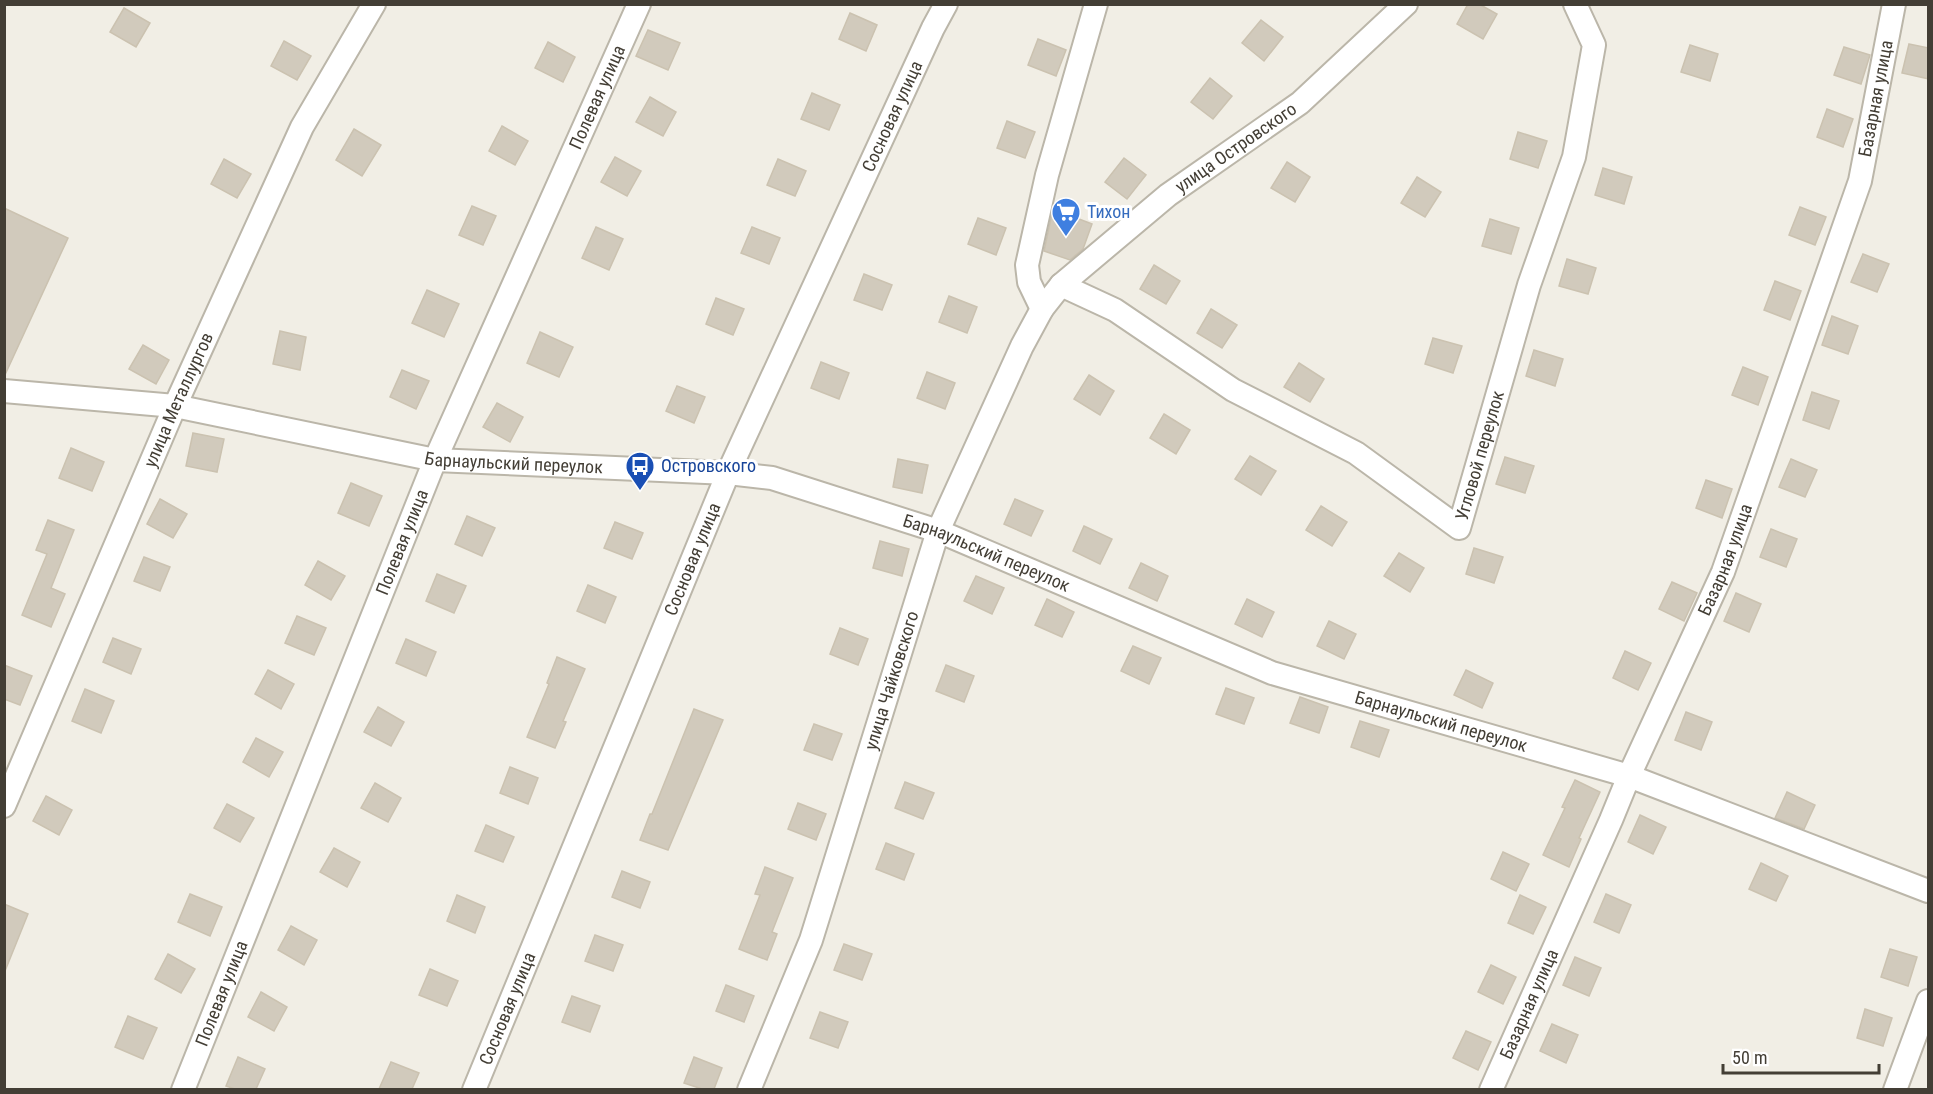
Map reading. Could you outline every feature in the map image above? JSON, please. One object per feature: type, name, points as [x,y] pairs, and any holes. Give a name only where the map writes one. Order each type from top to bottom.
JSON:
[{"type":"street","name":"улица Металлургов","points":[[4,806],[175,406],[302,127],[374,4]]},
{"type":"street","name":"Полевая улица","points":[[183,1089],[435,460],[639,4]]},
{"type":"street","name":"Сосновая улица","points":[[474,1089],[728,473],[946,4]]},
{"type":"street","points":[[1042,309],[1029,282],[1027,265],[1047,175],[1096,4]]},
{"type":"street","name":"улица Островского","points":[[1061,285],[1168,195],[1300,103],[1406,4]]},
{"type":"street","name":"Угловой переулок","points":[[1061,285],[1115,310],[1233,390],[1356,453],[1459,528],[1529,285],[1574,157],[1594,45],[1575,4]]},
{"type":"street","name":"Базарная улица","points":[[1491,1089],[1629,776],[1723,572],[1857,192],[1894,4]]},
{"type":"street","name":"улица Чайковского","points":[[749,1089],[811,939],[938,531],[1022,346],[1042,309],[1061,285]]},
{"type":"street","name":"Барнаульский переулок","points":[[4,391],[175,406],[435,460],[728,473],[772,478],[938,531],[1272,673],[1629,776],[1929,891]]},
{"type":"street","points":[[1895,1089],[1929,1001]]},
{"type":"building","points":[[1468,4],[1479,4],[1497,14],[1483,39],[1457,24]]},
{"type":"building","points":[[124,8],[150,23],[136,47],[110,32]]},
{"type":"building","points":[[850,13],[877,25],[866,51],[839,39]]},
{"type":"building","points":[[1261,20],[1283,37],[1264,61],[1242,43]]},
{"type":"building","points":[[648,30],[680,43],[668,70],[636,56]]},
{"type":"building","points":[[1038,39],[1066,50],[1056,76],[1028,65]]},
{"type":"building","points":[[284,41],[311,56],[297,80],[271,66]]},
{"type":"building","points":[[548,42],[575,57],[563,82],[535,68]]},
{"type":"building","points":[[1909,44],[1929,48],[1929,79],[1902,73]]},
{"type":"building","points":[[1690,45],[1718,54],[1710,81],[1681,72]]},
{"type":"building","points":[[1844,47],[1870,55],[1861,84],[1834,75]]},
{"type":"building","points":[[1210,78],[1232,96],[1213,119],[1191,102]]},
{"type":"building","points":[[812,93],[840,105],[829,130],[801,119]]},
{"type":"building","points":[[650,97],[676,112],[663,136],[636,122]]},
{"type":"building","points":[[1827,109],[1853,119],[1843,147],[1817,137]]},
{"type":"building","points":[[1007,121],[1035,132],[1025,158],[997,148]]},
{"type":"building","points":[[502,126],[528,141],[515,165],[489,151]]},
{"type":"building","points":[[354,129],[381,145],[362,176],[336,160]]},
{"type":"building","points":[[1518,132],[1547,141],[1538,168],[1510,159]]},
{"type":"building","points":[[615,157],[641,171],[627,196],[601,182]]},
{"type":"building","points":[[1124,158],[1146,175],[1127,199],[1105,182]]},
{"type":"building","points":[[224,159],[251,174],[237,198],[211,184]]},
{"type":"building","points":[[778,159],[806,171],[795,196],[767,185]]},
{"type":"building","points":[[1287,162],[1310,177],[1295,202],[1271,188]]},
{"type":"building","points":[[1603,168],[1632,177],[1624,204],[1595,195]]},
{"type":"building","points":[[1417,177],[1441,192],[1425,217],[1401,203]]},
{"type":"building","points":[[472,206],[496,216],[483,245],[459,235]]},
{"type":"building","points":[[1800,207],[1826,217],[1815,245],[1789,235]]},
{"type":"building","points":[[4,208],[68,238],[4,377]]},
{"type":"building","name":"Тихон","points":[[1053,209],[1092,224],[1083,249],[1070,260],[1044,251]]},
{"type":"building","points":[[978,218],[1006,228],[996,255],[968,244]]},
{"type":"building","points":[[1490,219],[1519,228],[1511,254],[1482,246]]},
{"type":"building","points":[[596,227],[623,239],[609,270],[582,258]]},
{"type":"building","points":[[752,227],[780,238],[769,264],[741,253]]},
{"type":"building","points":[[1863,254],[1889,264],[1877,292],[1851,282]]},
{"type":"building","points":[[1567,259],[1596,268],[1588,294],[1559,286]]},
{"type":"building","points":[[1154,265],[1180,281],[1166,304],[1140,289]]},
{"type":"building","points":[[864,274],[892,285],[882,310],[854,300]]},
{"type":"building","points":[[1775,281],[1801,291],[1790,320],[1764,310]]},
{"type":"building","points":[[427,290],[459,304],[444,337],[412,323]]},
{"type":"building","points":[[949,296],[977,307],[967,333],[939,322]]},
{"type":"building","points":[[716,298],[744,309],[733,335],[706,324]]},
{"type":"building","points":[[1211,309],[1237,325],[1222,348],[1197,333]]},
{"type":"building","points":[[1832,316],[1858,326],[1848,354],[1822,345]]},
{"type":"building","points":[[280,331],[306,337],[300,370],[273,364]]},
{"type":"building","points":[[540,332],[573,347],[559,377],[527,363]]},
{"type":"building","points":[[1433,338],[1462,346],[1453,373],[1425,364]]},
{"type":"building","points":[[143,345],[169,360],[156,384],[129,369]]},
{"type":"building","points":[[1534,350],[1563,359],[1555,386],[1526,376]]},
{"type":"building","points":[[821,362],[849,373],[839,399],[811,388]]},
{"type":"building","points":[[1299,363],[1324,379],[1310,402],[1284,387]]},
{"type":"building","points":[[1743,367],[1768,377],[1758,405],[1732,395]]},
{"type":"building","points":[[402,370],[429,381],[416,409],[390,397]]},
{"type":"building","points":[[927,372],[955,383],[945,409],[917,398]]},
{"type":"building","points":[[1089,375],[1114,391],[1100,415],[1074,399]]},
{"type":"building","points":[[677,386],[705,397],[694,423],[666,411]]},
{"type":"building","points":[[1812,392],[1839,401],[1829,429],[1803,420]]},
{"type":"building","points":[[497,403],[523,417],[510,442],[483,427]]},
{"type":"building","points":[[1164,414],[1190,430],[1176,454],[1150,438]]},
{"type":"building","points":[[193,433],[224,439],[217,472],[186,466]]},
{"type":"building","points":[[71,448],[104,462],[92,491],[59,478]]},
{"type":"building","points":[[1250,456],[1276,471],[1261,495],[1235,479]]},
{"type":"building","points":[[1505,457],[1534,466],[1525,493],[1496,484]]},
{"type":"building","points":[[898,459],[928,465],[922,493],[893,487]]},
{"type":"building","points":[[1791,459],[1817,470],[1805,497],[1779,487]]},
{"type":"building","points":[[1706,480],[1732,489],[1722,518],[1696,508]]},
{"type":"building","points":[[351,483],[382,496],[369,526],[338,513]]},
{"type":"building","points":[[160,499],[187,514],[173,538],[147,524]]},
{"type":"building","points":[[1015,499],[1043,511],[1031,536],[1004,524]]},
{"type":"building","points":[[1321,506],[1347,522],[1332,546],[1306,530]]},
{"type":"building","points":[[467,516],[495,528],[482,556],[455,544]]},
{"type":"building","points":[[48,520],[74,530],[51,588],[65,594],[51,627],[22,615],[47,554],[36,550]]},
{"type":"building","points":[[615,522],[643,533],[632,559],[604,548]]},
{"type":"building","points":[[1084,526],[1112,539],[1100,564],[1073,551]]},
{"type":"building","points":[[1771,529],[1797,539],[1786,567],[1760,557]]},
{"type":"building","points":[[880,541],[909,549],[902,576],[873,568]]},
{"type":"building","points":[[1474,548],[1503,557],[1494,583],[1466,574]]},
{"type":"building","points":[[1399,553],[1424,568],[1410,592],[1384,576]]},
{"type":"building","points":[[144,557],[170,567],[160,591],[134,581]]},
{"type":"building","points":[[318,561],[345,576],[331,600],[305,585]]},
{"type":"building","points":[[1141,563],[1168,576],[1157,601],[1129,588]]},
{"type":"building","points":[[437,574],[466,586],[454,613],[426,601]]},
{"type":"building","points":[[976,576],[1004,588],[992,614],[964,601]]},
{"type":"building","points":[[1672,582],[1697,593],[1684,621],[1659,609]]},
{"type":"building","points":[[588,585],[616,597],[605,623],[577,611]]},
{"type":"building","points":[[1736,593],[1761,604],[1749,632],[1724,621]]},
{"type":"building","points":[[1047,599],[1074,612],[1062,637],[1035,625]]},
{"type":"building","points":[[1247,599],[1274,612],[1262,637],[1235,624]]},
{"type":"building","points":[[297,616],[326,628],[314,655],[285,643]]},
{"type":"building","points":[[1329,621],[1356,634],[1344,659],[1317,646]]},
{"type":"building","points":[[840,628],[868,639],[858,665],[830,654]]},
{"type":"building","points":[[113,638],[141,649],[131,674],[103,662]]},
{"type":"building","points":[[406,639],[436,652],[426,676],[396,663]]},
{"type":"building","points":[[1133,646],[1161,658],[1149,684],[1121,671]]},
{"type":"building","points":[[1625,651],[1651,663],[1638,690],[1613,678]]},
{"type":"building","points":[[557,657],[585,669],[563,721],[566,722],[555,748],[527,737],[549,684],[547,683]]},
{"type":"building","points":[[4,665],[32,676],[20,705],[4,699]]},
{"type":"building","points":[[946,665],[974,676],[964,702],[936,691]]},
{"type":"building","points":[[268,670],[294,684],[281,709],[255,694]]},
{"type":"building","points":[[1466,670],[1493,683],[1482,708],[1454,695]]},
{"type":"building","points":[[1226,688],[1254,698],[1244,724],[1216,714]]},
{"type":"building","points":[[85,689],[114,701],[101,733],[72,721]]},
{"type":"building","points":[[1300,697],[1328,707],[1319,733],[1290,723]]},
{"type":"building","points":[[378,707],[404,722],[391,746],[364,732]]},
{"type":"building","points":[[694,709],[723,720],[668,850],[640,840]]},
{"type":"building","points":[[1686,712],[1712,722],[1701,750],[1675,740]]},
{"type":"building","points":[[1360,721],[1389,730],[1379,757],[1351,747]]},
{"type":"building","points":[[814,724],[842,734],[832,760],[804,750]]},
{"type":"building","points":[[256,738],[283,752],[269,777],[243,762]]},
{"type":"building","points":[[510,767],[538,778],[528,804],[500,793]]},
{"type":"building","points":[[1575,780],[1600,792],[1579,838],[1581,839],[1569,867],[1543,855]]},
{"type":"building","points":[[905,782],[934,793],[923,819],[895,808]]},
{"type":"building","points":[[375,783],[401,798],[388,822],[361,808]]},
{"type":"building","points":[[1787,792],[1815,805],[1804,829],[1775,818]]},
{"type":"building","points":[[46,796],[72,810],[59,835],[33,821]]},
{"type":"building","points":[[798,803],[826,814],[816,840],[788,829]]},
{"type":"building","points":[[227,804],[254,818],[240,842],[214,828]]},
{"type":"building","points":[[1640,815],[1666,827],[1653,854],[1628,842]]},
{"type":"building","points":[[486,825],[514,837],[503,862],[475,851]]},
{"type":"building","points":[[886,843],[914,854],[904,880],[876,869]]},
{"type":"building","points":[[334,848],[360,862],[347,887],[320,872]]},
{"type":"building","points":[[1503,852],[1529,864],[1516,891],[1491,879]]},
{"type":"building","points":[[1761,863],[1788,876],[1776,901],[1749,889]]},
{"type":"building","points":[[765,867],[793,878],[772,932],[777,934],[767,960],[739,949],[760,895],[755,894]]},
{"type":"building","points":[[622,871],[650,882],[640,908],[612,897]]},
{"type":"building","points":[[190,894],[222,907],[210,936],[178,922]]},
{"type":"building","points":[[1606,894],[1631,905],[1619,933],[1594,922]]},
{"type":"building","points":[[457,895],[485,907],[475,933],[447,921]]},
{"type":"building","points":[[1520,895],[1546,907],[1533,934],[1508,923]]},
{"type":"building","points":[[4,904],[28,914],[5,971],[4,971]]},
{"type":"building","points":[[291,926],[317,940],[304,965],[278,950]]},
{"type":"building","points":[[595,935],[623,945],[613,971],[585,961]]},
{"type":"building","points":[[844,944],[872,954],[862,980],[834,970]]},
{"type":"building","points":[[1890,949],[1917,957],[1908,986],[1881,977]]},
{"type":"building","points":[[168,954],[195,969],[181,993],[155,979]]},
{"type":"building","points":[[1575,957],[1601,968],[1589,996],[1563,985]]},
{"type":"building","points":[[1491,965],[1516,977],[1503,1004],[1478,992]]},
{"type":"building","points":[[430,969],[458,981],[447,1006],[419,995]]},
{"type":"building","points":[[726,985],[754,996],[744,1022],[716,1011]]},
{"type":"building","points":[[261,992],[287,1007],[274,1031],[248,1017]]},
{"type":"building","points":[[572,996],[600,1006],[590,1032],[562,1022]]},
{"type":"building","points":[[1865,1009],[1892,1018],[1883,1046],[1857,1038]]},
{"type":"building","points":[[820,1012],[848,1022],[838,1048],[810,1038]]},
{"type":"building","points":[[128,1016],[157,1028],[143,1059],[115,1047]]},
{"type":"building","points":[[1552,1024],[1578,1035],[1566,1063],[1540,1051]]},
{"type":"building","points":[[1466,1031],[1491,1042],[1478,1070],[1453,1058]]},
{"type":"building","points":[[238,1057],[265,1069],[256,1089],[235,1089],[226,1086]]},
{"type":"building","points":[[694,1057],[722,1068],[714,1089],[702,1089],[684,1083]]},
{"type":"building","points":[[391,1062],[419,1073],[412,1089],[379,1089]]},
{"type":"place","name":"Тихон","points":[[1066,238]]},
{"type":"place","name":"Островского","points":[[640,492]]}]
